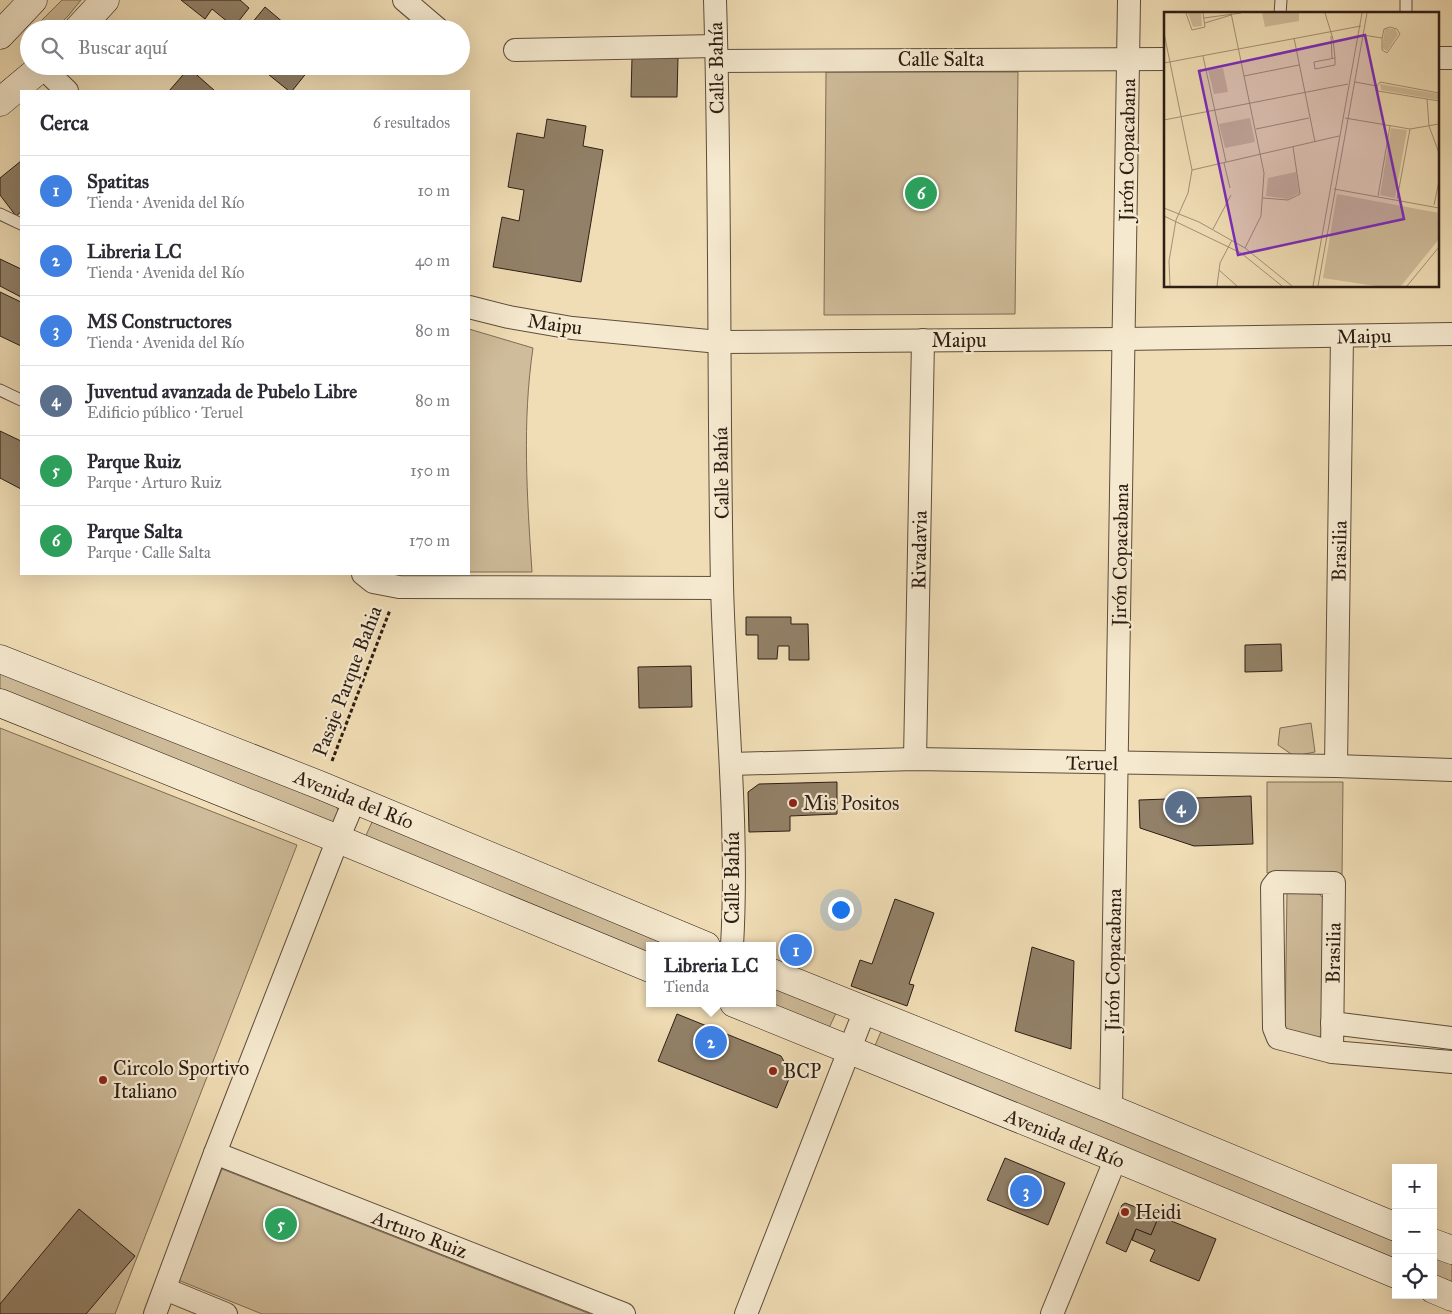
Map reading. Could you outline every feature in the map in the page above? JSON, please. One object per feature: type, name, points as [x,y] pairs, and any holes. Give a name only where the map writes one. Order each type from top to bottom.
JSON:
[{"type":"main road","points":[[0,35],[34,0]]},
{"type":"main road","points":[[86,20],[104,0]]},
{"type":"main road","points":[[0,102],[33,75]]},
{"type":"main road","name":"Avenida del Río","points":[[0,659],[355,799],[696,942]]},
{"type":"main road","points":[[0,703],[338,838],[646,966]]},
{"type":"main road","points":[[776,975],[1111,1109],[1392,1225]]},
{"type":"main road","name":"Avenida del Río","points":[[744,1007],[1392,1272]]},
{"type":"main road","points":[[1437,1244],[1452,1250]]},
{"type":"main road","points":[[1437,1291],[1452,1297]]},
{"type":"street","points":[[404,0],[427,20]]},
{"type":"street","name":"Calle Bahía","points":[[715,0],[722,588],[731,764],[734,902],[732,942]]},
{"type":"street","name":"Jirón Copacabana","points":[[1111,1109],[1129,0]]},
{"type":"street","name":"Calle Salta","points":[[515,50],[1164,59]]},
{"type":"street","points":[[51,75],[66,90]]},
{"type":"street","name":"Maipu","points":[[470,308],[572,328],[718,342],[1452,334]]},
{"type":"street","name":"Brasilia","points":[[1336,766],[1342,336]]},
{"type":"street","name":"Rivadavia","points":[[915,759],[923,340]]},
{"type":"street","points":[[364,575],[373,582],[399,586],[722,588]]},
{"type":"street","name":"Teruel","points":[[731,764],[915,759],[1336,766],[1452,770]]},
{"type":"street","points":[[155,1314],[215,1154],[338,838],[355,799]]},
{"type":"street","name":"Brasilia","points":[[1276,882],[1334,883],[1332,1023],[1332,1052],[1278,1038],[1274,1028],[1272,887],[1276,882]]},
{"type":"street","points":[[746,1314],[865,1010]]},
{"type":"street","points":[[1332,1023],[1452,1038]]},
{"type":"street","points":[[1332,1052],[1452,1062]]},
{"type":"street","name":"Arturo Ruiz","points":[[215,1154],[624,1314]]},
{"type":"street","points":[[1052,1314],[1116,1158]]},
{"type":"street","points":[[165,1289],[226,1314]]},
{"type":"lane","points":[[0,214],[20,224]]},
{"type":"lane","points":[[0,390],[20,400]]},
{"type":"path","name":"Pasaje Parque Bahia","points":[[322,786],[399,586]]},
{"type":"shaded area","points":[[62,0],[81,0],[64,20],[42,20]]},
{"type":"shaded area","points":[[826,72],[1018,72],[1015,314],[824,315]]},
{"type":"shaded area","points":[[470,329],[533,348],[527,432],[527,488],[532,572],[470,572]]},
{"type":"shaded area","points":[[0,672],[335,804],[339,812],[335,821],[329,824],[0,694]]},
{"type":"shaded area","points":[[1311,723],[1315,752],[1294,756],[1278,745],[1280,728]]},
{"type":"shaded area","name":"Circolo Sportivo Italiano","points":[[0,728],[297,845],[115,1314],[0,1314]]},
{"type":"shaded area","points":[[1267,782],[1343,782],[1342,876],[1267,873]]},
{"type":"shaded area","points":[[372,822],[666,942],[646,942],[646,955],[363,842]]},
{"type":"shaded area","points":[[1287,893],[1318,893],[1323,898],[1322,1035],[1317,1039],[1285,1030]]},
{"type":"shaded area","points":[[776,987],[837,1011],[829,1028],[776,1007]]},
{"type":"shaded area","points":[[882,1029],[1392,1237],[1392,1257],[874,1048]]},
{"type":"shaded area","points":[[222,1169],[590,1314],[262,1314],[178,1280]]},
{"type":"shaded area","points":[[1437,1256],[1452,1262],[1452,1282],[1437,1276]]},
{"type":"building","points":[[181,0],[240,0],[249,8],[240,20],[225,20],[212,9],[205,19]]},
{"type":"building","points":[[265,7],[280,20],[254,20]]},
{"type":"building","points":[[632,57],[678,58],[677,97],[631,97]]},
{"type":"building","points":[[183,75],[197,75],[214,90],[170,90]]},
{"type":"building","points":[[269,75],[305,75],[293,90],[288,90]]},
{"type":"building","points":[[547,119],[586,126],[583,146],[603,150],[581,282],[493,267],[502,217],[519,221],[524,190],[508,187],[517,133],[544,138]]},
{"type":"building","points":[[20,162],[20,213],[16,216],[0,195],[0,178]]},
{"type":"building","points":[[0,259],[20,269],[20,296],[0,286]]},
{"type":"building","points":[[0,292],[20,302],[20,346],[0,336]]},
{"type":"building","points":[[0,431],[20,441],[20,488],[0,478]]},
{"type":"building","points":[[746,617],[791,617],[791,624],[808,624],[809,660],[789,660],[789,646],[778,646],[777,659],[758,659],[758,635],[746,635]]},
{"type":"building","points":[[1281,644],[1282,671],[1245,672],[1245,645]]},
{"type":"building","points":[[691,666],[692,707],[639,708],[638,667]]},
{"type":"building","name":"Mis Positos","points":[[837,782],[837,814],[790,816],[790,831],[749,832],[748,792],[759,784]]},
{"type":"building","points":[[1251,796],[1253,844],[1194,846],[1140,828],[1139,800]]},
{"type":"building","points":[[895,899],[934,913],[909,984],[914,985],[907,1006],[851,986],[860,960],[872,964]]},
{"type":"building","points":[[787,939],[810,947],[806,960],[782,952]]},
{"type":"building","points":[[1032,947],[1074,961],[1071,1049],[1015,1031]]},
{"type":"building","points":[[677,1014],[781,1056],[791,1074],[777,1108],[658,1061]]},
{"type":"building","points":[[1005,1158],[1065,1183],[1048,1225],[987,1200]]},
{"type":"building","points":[[1125,1203],[1159,1216],[1151,1235],[1136,1229],[1126,1252],[1106,1243],[1122,1205]]},
{"type":"building","points":[[79,1209],[135,1256],[86,1314],[0,1314],[0,1304]]},
{"type":"building","points":[[1159,1216],[1216,1239],[1199,1281],[1150,1261],[1155,1250],[1132,1240],[1136,1229],[1151,1235]]},
{"type":"place","name":"Parque Salta","points":[[921,193]]},
{"type":"place","name":"Mis Positos","points":[[793,803]]},
{"type":"place","name":"Juventud avanzada de Pubelo Libre","points":[[1181,807]]},
{"type":"place","name":"Spatitas","points":[[796,950]]},
{"type":"place","name":"Libreria LC","points":[[711,1042]]},
{"type":"place","name":"BCP","points":[[773,1071]]},
{"type":"place","name":"Circolo Sportivo Italiano","points":[[103,1080]]},
{"type":"place","name":"MS Constructores","points":[[1026,1191]]},
{"type":"place","name":"Heidi","points":[[1125,1212]]},
{"type":"place","name":"Parque Ruiz","points":[[281,1224]]}]
